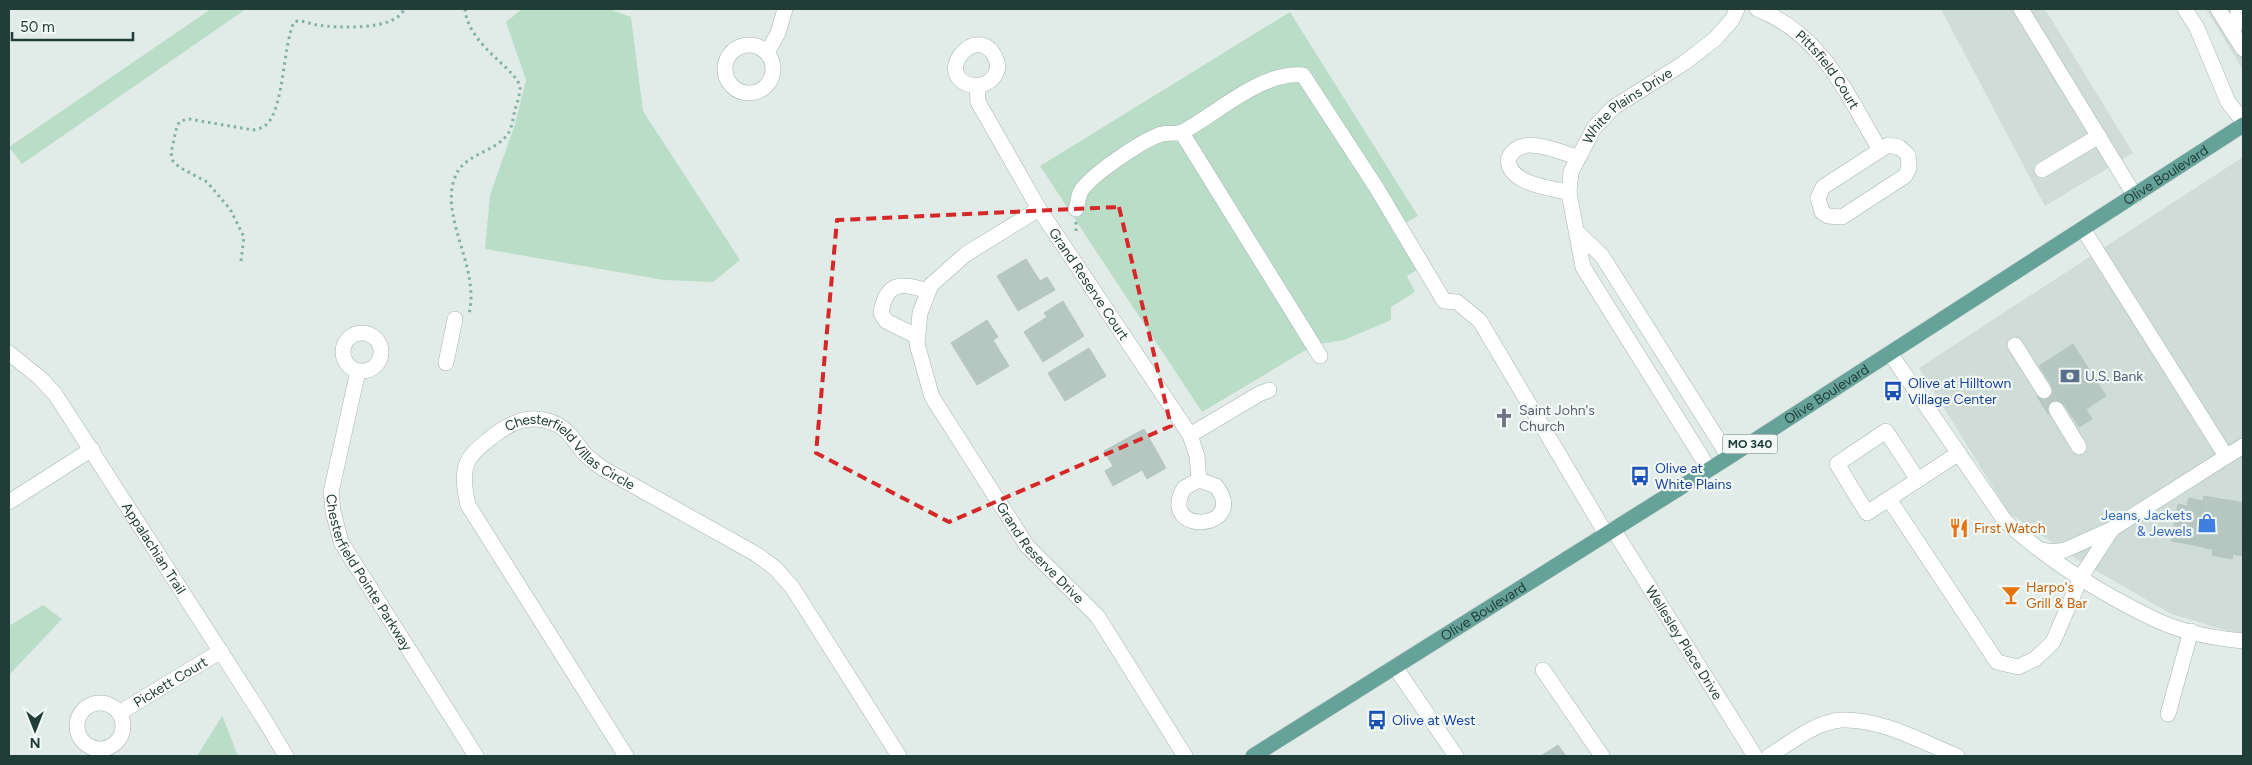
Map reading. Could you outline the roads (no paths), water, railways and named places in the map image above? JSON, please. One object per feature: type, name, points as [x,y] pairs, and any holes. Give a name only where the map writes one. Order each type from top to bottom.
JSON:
[{"type":"main road","name":"Olive Boulevard","points":[[1253,756],[1709,470],[2135,196],[2243,123]]},
{"type":"street","points":[[767,53],[778,33],[785,9]]},
{"type":"street","name":"White Plains Drive","points":[[1709,470],[1583,267],[1578,232],[1569,193],[1571,172],[1594,128],[1614,107],[1684,63],[1715,40],[1732,20],[1737,9]]},
{"type":"street","name":"Pittsfield Court","points":[[1757,9],[1779,17],[1808,40],[1842,86],[1880,150]]},
{"type":"street","points":[[2021,9],[2135,196]]},
{"type":"street","points":[[2185,9],[2197,28],[2228,102],[2243,123]]},
{"type":"street","points":[[2239,9],[2225,16],[2243,49]]},
{"type":"street","name":"Wellesley Place Drive","points":[[1182,133],[1261,84],[1280,76],[1303,75],[1376,187],[1444,301],[1456,302],[1480,321],[1610,531],[1755,756]]},
{"type":"street","name":"Grand Reserve Court","points":[[977,86],[978,102],[1039,209],[1190,435],[1200,480]]},
{"type":"street","points":[[1076,209],[1081,192],[1098,173],[1162,134],[1182,133],[1320,356]]},
{"type":"street","points":[[2042,170],[2100,136]]},
{"type":"street","points":[[1569,193],[1518,179],[1511,172],[1508,160],[1515,148],[1525,144],[1578,157]]},
{"type":"street","points":[[1894,145],[1905,151],[1910,162],[1905,176],[1842,217],[1828,216],[1822,212],[1818,198],[1823,187],[1880,150],[1894,145]]},
{"type":"street","name":"Grand Reserve Drive","points":[[1039,209],[966,254],[927,291],[920,313],[917,344],[932,397],[1027,546],[1098,617],[1185,756]]},
{"type":"street","points":[[2083,229],[2226,456]]},
{"type":"street","points":[[1578,232],[1602,256],[1729,457]]},
{"type":"street","points":[[918,337],[886,322],[881,313],[883,301],[888,291],[897,286],[910,285],[927,291]]},
{"type":"street","points":[[446,363],[462,318]]},
{"type":"street","points":[[2015,345],[2044,391]]},
{"type":"street","name":"Appalachian Trail","points":[[9,353],[40,378],[55,394],[286,756]]},
{"type":"street","points":[[1890,353],[2005,521],[2040,550],[2081,577],[2149,617],[2190,631],[2243,641]]},
{"type":"street","name":"Chesterfield Pointe Parkway","points":[[358,371],[331,492],[333,511],[341,542],[476,756]]},
{"type":"street","points":[[1190,435],[1258,394],[1269,390]]},
{"type":"street","points":[[2056,410],[2079,447]]},
{"type":"street","name":"Chesterfield Villas Circle","points":[[624,755],[468,505],[465,486],[467,463],[473,452],[506,426],[516,421],[543,421],[557,425],[566,431],[586,455],[602,468],[756,554],[775,568],[792,587],[899,756]]},
{"type":"street","points":[[1918,480],[1886,431],[1837,464],[1867,513],[1889,499],[1918,480],[1959,453]]},
{"type":"street","points":[[2040,550],[2053,552],[2065,550],[2112,529],[2243,446]]},
{"type":"street","points":[[9,502],[92,450]]},
{"type":"street","points":[[1889,499],[1997,662],[2018,667],[2035,659],[2053,642],[2081,577],[2112,529]]},
{"type":"street","points":[[2168,714],[2190,631]]},
{"type":"street","name":"Pickett Court","points":[[120,713],[221,652]]},
{"type":"street","points":[[1395,667],[1456,756]]},
{"type":"street","points":[[1543,670],[1602,756]]},
{"type":"street","points":[[1769,756],[1816,727],[1840,720],[1885,727],[1957,756]]},
{"type":"tunnel","points":[[2044,391],[2056,409]]},
{"type":"place","name":"U.S. Bank","points":[[2070,376]]},
{"type":"place","name":"Olive at Hilltown Village Center","points":[[1893,391]]},
{"type":"place","name":"Saint John's Church","points":[[1504,418]]},
{"type":"place","name":"Olive at White Plains","points":[[1640,476]]},
{"type":"place","name":"Jeans, Jackets & Jewels","points":[[2207,523]]},
{"type":"place","name":"First Watch","points":[[1959,528]]},
{"type":"place","name":"Harpo's Grill & Bar","points":[[2011,595]]},
{"type":"place","name":"Olive at West","points":[[1377,720]]}]
